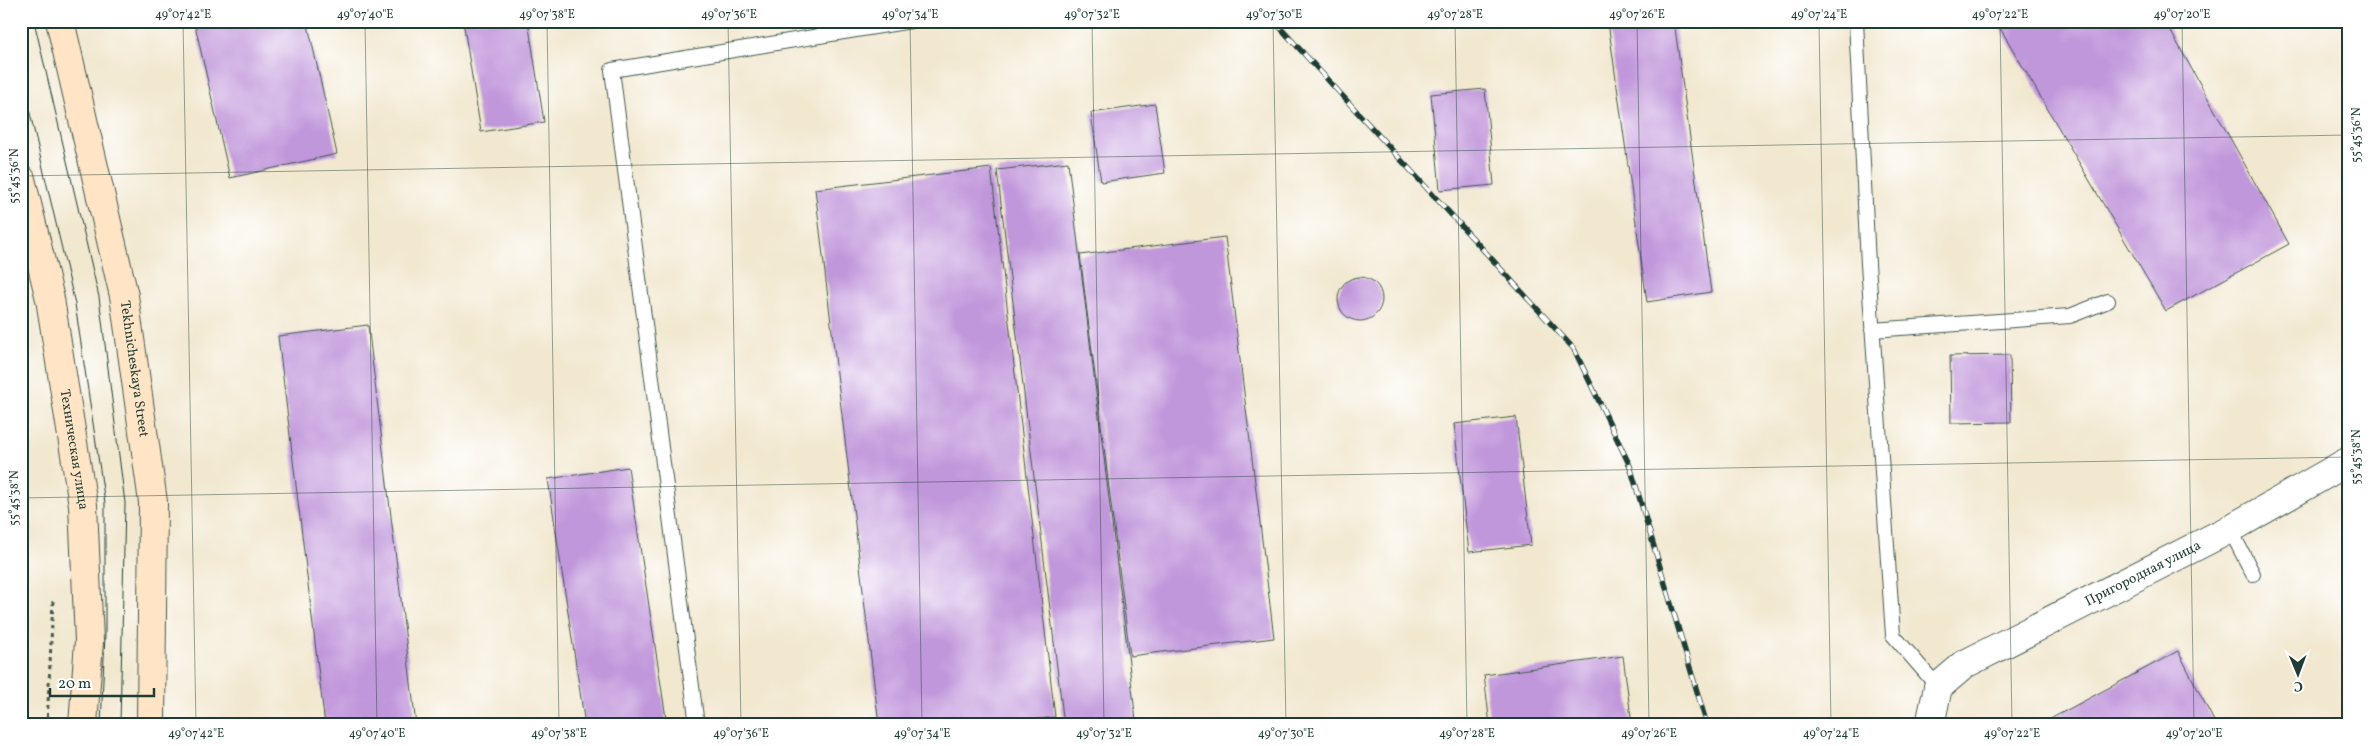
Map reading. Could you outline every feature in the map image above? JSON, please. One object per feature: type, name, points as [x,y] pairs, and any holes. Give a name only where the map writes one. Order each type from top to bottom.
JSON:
[{"type":"main road","name":"Tekhnicheskaya Street","points":[[60,21],[124,296],[153,502],[151,725]]},
{"type":"main road","name":"Техническая улица","points":[[21,179],[50,299],[83,505],[89,641],[84,725]]},
{"type":"street","name":"Пригородная улица","points":[[1938,688],[1965,664],[2230,529],[2349,461]]},
{"type":"street","points":[[1930,725],[1938,688]]},
{"type":"lane","points":[[697,725],[612,70],[911,21]]},
{"type":"lane","points":[[1856,21],[1872,330],[1893,636],[1938,688]]},
{"type":"lane","points":[[1872,330],[2070,316],[2108,301]]},
{"type":"lane","points":[[2230,529],[2253,574]]},
{"type":"path","points":[[48,725],[53,591]]},
{"type":"building","points":[[194,21],[307,21],[337,154],[230,178]]},
{"type":"building","points":[[463,21],[528,21],[544,122],[481,132]]},
{"type":"building","points":[[1674,21],[1711,292],[1647,302],[1608,22]]},
{"type":"building","points":[[1996,21],[2165,21],[2289,244],[2166,311]]},
{"type":"building","points":[[1485,89],[1494,185],[1440,190],[1431,94]]},
{"type":"building","points":[[1155,104],[1165,173],[1101,182],[1091,113]]},
{"type":"building","points":[[1068,162],[1136,721],[1107,725],[1064,725],[997,170]]},
{"type":"building","points":[[991,168],[1055,717],[992,725],[879,725],[815,189]]},
{"type":"building","points":[[1225,237],[1274,638],[1130,656],[1080,255]]},
{"type":"building","points":[[1356,277],[1364,277],[1376,283],[1382,299],[1376,315],[1364,321],[1356,321],[1344,315],[1338,303],[1338,295],[1344,283]]},
{"type":"building","points":[[368,325],[416,725],[325,725],[278,336]]},
{"type":"building","points":[[2010,355],[2011,422],[1951,423],[1950,356]]},
{"type":"building","points":[[1516,417],[1531,545],[1469,552],[1454,424]]},
{"type":"building","points":[[628,467],[667,725],[585,725],[548,479]]},
{"type":"building","points":[[2178,651],[2216,725],[2039,725]]},
{"type":"building","points":[[1623,656],[1632,725],[1490,725],[1484,675]]},
{"type":"tram line","points":[[34,21],[99,297],[125,503],[120,725]]},
{"type":"tram line","points":[[21,75],[75,304],[105,503],[105,635],[101,725]]},
{"type":"railway","points":[[1274,21],[1574,349],[1630,466],[1707,725]]}]
